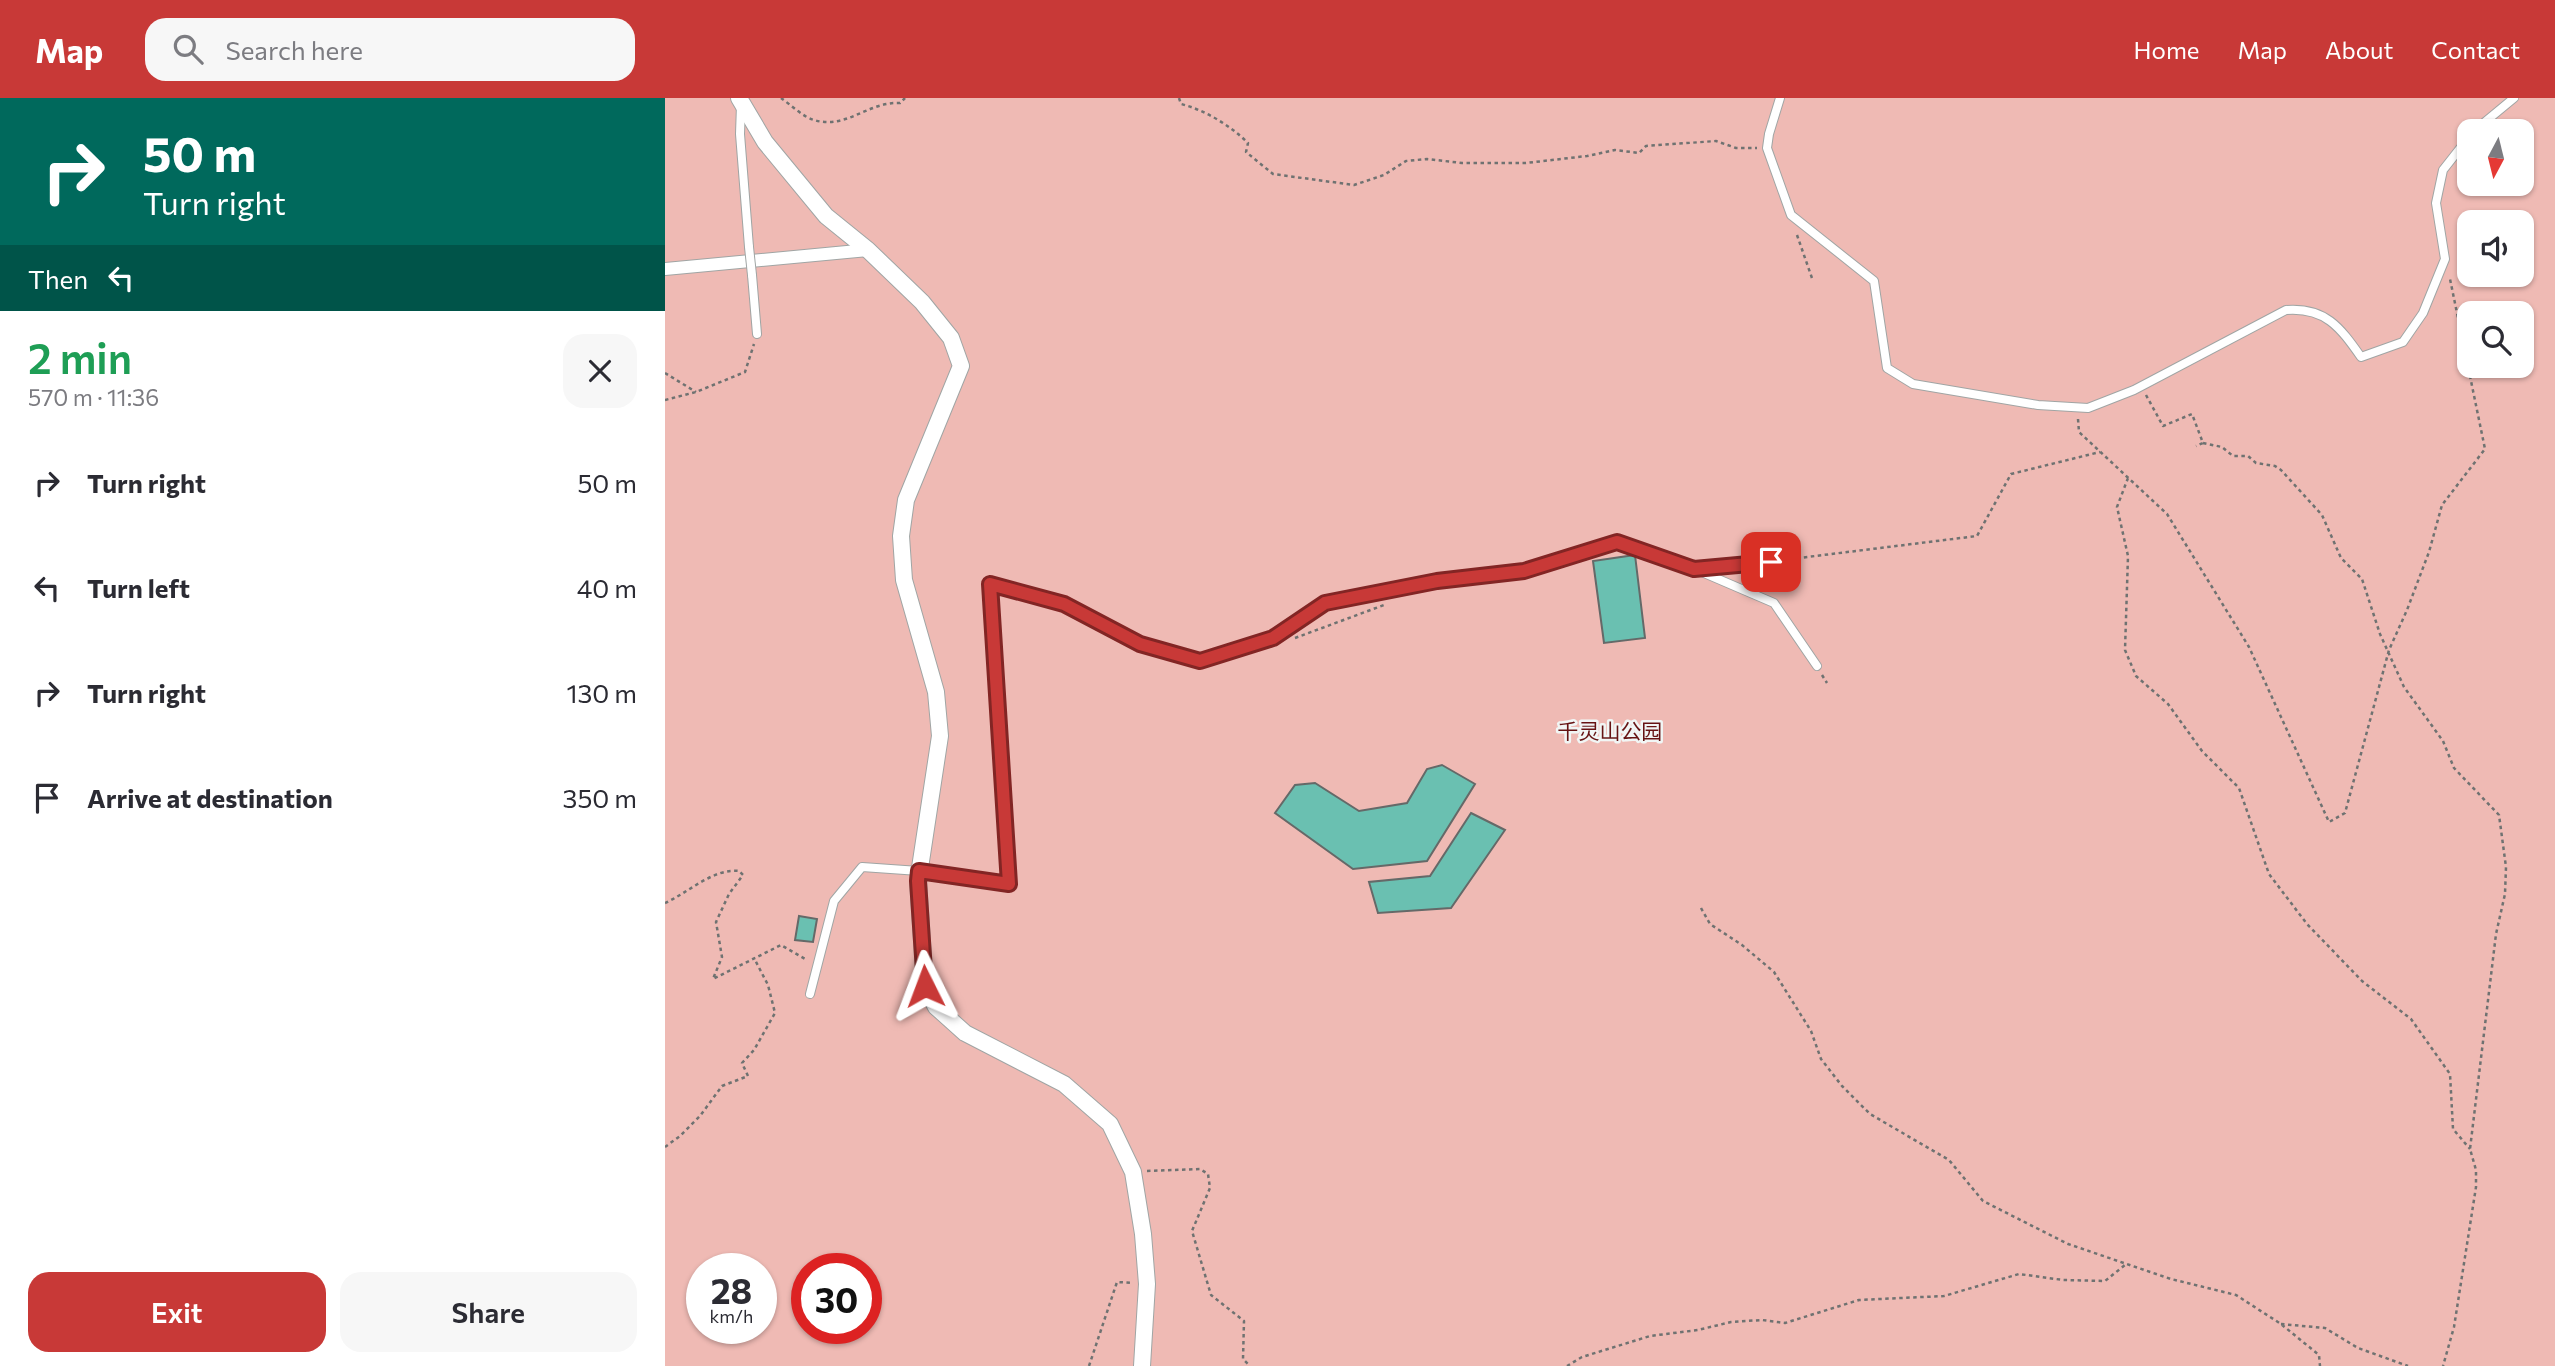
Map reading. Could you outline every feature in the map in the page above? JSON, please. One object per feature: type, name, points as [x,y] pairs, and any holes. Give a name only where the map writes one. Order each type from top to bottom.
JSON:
[{"type":"street","points":[[740,100],[765,142],[825,216],[868,250],[922,302],[951,338],[961,366],[906,500],[901,536],[904,580],[936,692],[940,736],[918,881],[925,986],[936,1007],[965,1032],[1064,1084],[1110,1124],[1133,1172],[1143,1234],[1147,1284],[1142,1366]]},
{"type":"street","points":[[665,269],[868,250]]},
{"type":"lane","points":[[1780,98],[1767,148],[1791,215],[1874,281],[1887,368],[1913,384],[2038,405],[2088,408],[2142,386],[2286,310],[2305,309],[2325,316],[2347,337],[2361,357],[2403,342],[2423,313],[2445,259],[2436,203],[2443,170],[2457,152]]},
{"type":"lane","points":[[2489,119],[2514,98]]},
{"type":"lane","points":[[740,100],[740,134],[757,334]]},
{"type":"lane","points":[[810,994],[834,901],[862,866],[1009,884],[990,584],[1064,604],[1140,644],[1200,661],[1273,638],[1325,603],[1437,581],[1524,571],[1617,542],[1694,569],[1775,603],[1817,666]]},
{"type":"lane","points":[[1694,569],[1771,562]]},
{"type":"path","points":[[781,98],[813,120],[839,123],[887,102],[900,103],[905,98]]},
{"type":"path","points":[[1179,98],[1181,104],[1195,107],[1238,133],[1248,143],[1246,152],[1273,174],[1354,186],[1384,175],[1406,162],[1427,159],[1462,163],[1526,163],[1615,150],[1639,153],[1646,146],[1716,141],[1736,148],[1767,148]]},
{"type":"path","points":[[1791,215],[1813,281]]},
{"type":"path","points":[[2077,407],[2079,432],[2167,514],[2249,647],[2329,822],[2345,813],[2389,650],[2425,564],[2442,505],[2484,449],[2445,259]]},
{"type":"path","points":[[665,400],[696,392],[745,372],[757,334]]},
{"type":"path","points":[[665,373],[696,392]]},
{"type":"path","points":[[2142,386],[2162,426],[2192,414],[2203,443]]},
{"type":"path","points":[[2196,446],[2203,443],[2222,447],[2233,456],[2248,456],[2256,463],[2275,466],[2322,515],[2341,558],[2362,579],[2380,634],[2404,687],[2443,741],[2454,768],[2499,816],[2506,867],[2505,894],[2496,934],[2470,1149],[2476,1170],[2475,1200],[2454,1327],[2443,1366]]},
{"type":"path","points":[[1771,562],[1977,536],[2011,474],[2100,452]]},
{"type":"path","points":[[2128,478],[2117,507],[2127,556],[2125,650],[2136,676],[2168,704],[2202,751],[2239,788],[2269,874],[2307,924],[2362,981],[2411,1019],[2427,1041],[2450,1074],[2453,1129],[2470,1149]]},
{"type":"path","points":[[1273,638],[1282,643],[1390,602]]},
{"type":"path","points":[[665,903],[729,870],[739,871],[743,875],[729,894],[716,922],[722,957],[713,979],[781,946],[804,960],[818,963]]},
{"type":"path","points":[[1701,908],[1710,924],[1742,945],[1775,972],[1811,1031],[1821,1059],[1842,1086],[1870,1114],[1949,1160],[1983,1201],[2068,1244],[2171,1279],[2236,1295],[2281,1324],[2319,1355],[2320,1366]]},
{"type":"path","points":[[665,1147],[700,1116],[722,1087],[748,1076],[742,1063],[754,1051],[775,1013],[768,985],[754,958]]},
{"type":"path","points":[[1133,1172],[1200,1169],[1208,1174],[1210,1188],[1192,1231],[1211,1295],[1244,1321],[1243,1359],[1250,1366]]},
{"type":"path","points":[[1567,1366],[1582,1357],[1650,1336],[1698,1330],[1731,1322],[1762,1320],[1785,1323],[1859,1300],[1944,1296],[2019,1274],[2063,1280],[2105,1281],[2126,1265]]},
{"type":"path","points":[[1089,1366],[1117,1282],[1147,1284]]},
{"type":"path","points":[[2281,1324],[2325,1328],[2358,1348],[2409,1366]]},
{"type":"green space","name":"千灵山公园","points":[[665,98],[2555,98],[2555,1366],[665,1366]]},
{"type":"building","points":[[1635,555],[1645,638],[1604,643],[1593,561]]},
{"type":"building","points":[[1442,765],[1475,784],[1427,861],[1353,869],[1275,813],[1295,785],[1315,783],[1359,811],[1407,803],[1427,769]]},
{"type":"building","points":[[1471,813],[1505,830],[1451,908],[1378,913],[1369,882],[1430,876]]},
{"type":"building","points":[[799,916],[817,919],[813,942],[795,940]]},
{"type":"route","points":[[925,986],[919,871],[1009,884],[990,584],[1064,604],[1140,644],[1200,661],[1273,638],[1325,603],[1437,581],[1524,571],[1617,542],[1694,569],[1771,562]]}]
